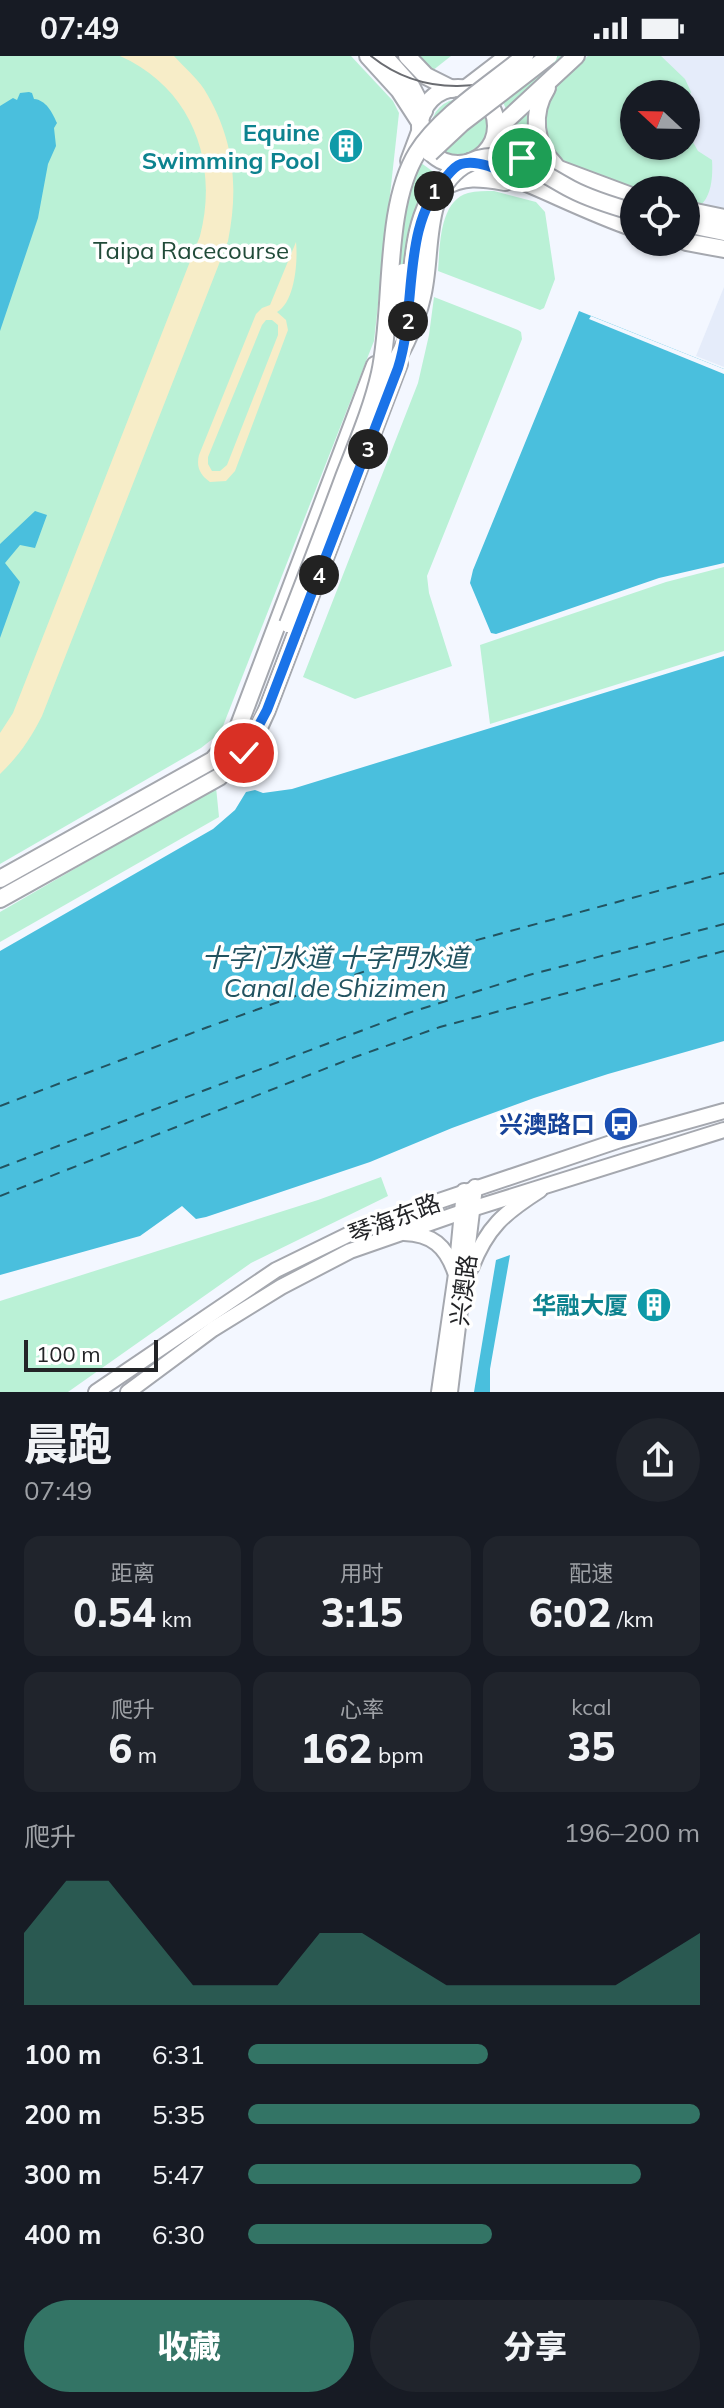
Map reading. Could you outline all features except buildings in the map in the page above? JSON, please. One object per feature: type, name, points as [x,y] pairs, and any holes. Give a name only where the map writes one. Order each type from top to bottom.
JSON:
[{"type":"main road","points":[[368,56],[422,121]]},
{"type":"main road","points":[[384,56],[411,86],[422,121],[423,141],[435,156],[445,162],[464,163],[524,182],[620,222]]},
{"type":"main road","points":[[407,56],[426,76],[477,94],[488,103],[495,116],[496,131]]},
{"type":"main road","points":[[213,760],[236,733],[246,710],[370,382],[383,330],[400,189],[422,121],[435,96],[458,89],[508,56]]},
{"type":"main road","points":[[0,879],[213,760],[239,737],[248,723],[365,424],[381,369],[397,220],[406,177],[417,154],[438,128],[525,56]]},
{"type":"main road","points":[[381,414],[398,348],[409,208],[426,159],[462,123],[549,56]]},
{"type":"main road","points":[[0,899],[219,777],[244,753],[267,710],[403,353],[419,230],[429,199],[464,163],[487,151],[496,131],[576,56]]},
{"type":"main road","points":[[557,74],[541,96],[536,117],[539,140],[546,155],[559,169]]},
{"type":"main road","points":[[496,131],[534,157],[620,192]]},
{"type":"main road","points":[[365,424],[408,337],[422,299],[432,219],[439,196],[445,183],[461,168],[475,160],[492,157],[514,160],[575,191],[620,207]]},
{"type":"main road","points":[[524,182],[517,175],[517,165],[522,158],[534,157]]},
{"type":"main road","points":[[419,230],[434,197],[457,180],[490,179],[541,190]]},
{"type":"main road","points":[[700,213],[724,218]]},
{"type":"main road","points":[[700,227],[724,232]]},
{"type":"main road","points":[[700,245],[724,249]]},
{"type":"main road","name":"琴海东路","points":[[96,1392],[276,1270],[368,1225],[620,1140],[724,1111]]},
{"type":"main road","name":"琴海东路","points":[[128,1392],[213,1329],[281,1287],[350,1251],[724,1130]]},
{"type":"main road","points":[[460,1281],[489,1230],[502,1216],[546,1186]]},
{"type":"main road","name":"兴澳路","points":[[450,1392],[470,1189]]},
{"type":"main road","points":[[404,1233],[420,1234],[442,1246],[460,1281]]},
{"type":"main road","name":"兴澳路","points":[[439,1392],[460,1281]]},
{"type":"shaded area","points":[[585,56],[724,56],[724,211],[700,206],[700,176],[646,176],[548,142],[542,121],[546,100],[560,79]]},
{"type":"shaded area","points":[[724,287],[724,367],[696,356]]},
{"type":"green space","name":"Taipa Racecourse","points":[[0,56],[351,56],[393,101],[399,113],[374,341],[223,726],[201,748],[0,864]]},
{"type":"green space","points":[[413,56],[451,56],[432,71]]},
{"type":"green space","points":[[531,56],[563,56],[507,111],[500,96]]},
{"type":"green space","points":[[588,56],[661,56],[685,80],[620,80],[620,160],[700,160],[700,152],[712,160],[712,180],[702,204],[700,206],[700,176],[620,176],[620,185],[565,165],[558,159],[549,143],[544,114],[549,97]]},
{"type":"green space","points":[[460,99],[471,101],[480,108],[487,117],[487,139],[480,148],[471,155],[460,157],[449,155],[440,148],[433,139],[431,128],[433,117],[440,108],[449,101]]},
{"type":"green space","points":[[526,112],[535,149],[517,133],[517,124]]},
{"type":"green space","points":[[417,160],[439,176],[398,292],[384,382],[397,237]]},
{"type":"green space","points":[[494,191],[536,202],[545,212],[555,279],[544,308],[540,310],[438,271],[443,226],[451,205],[468,193]]},
{"type":"green space","points":[[434,297],[518,330],[522,339],[427,576],[429,593],[452,666],[355,699],[303,677],[418,383]]},
{"type":"green space","points":[[724,567],[724,651],[490,724],[480,645],[666,582]]},
{"type":"green space","points":[[216,787],[219,817],[0,942],[0,912]]},
{"type":"green space","points":[[381,1177],[388,1196],[251,1263],[68,1392],[0,1392],[0,1301]]},
{"type":"sand","points":[[120,56],[174,56],[204,89],[222,126],[231,163],[233,201],[228,241],[42,716],[24,747],[0,774],[0,733],[13,713],[200,236],[205,208],[206,181],[202,155],[194,130],[182,108],[166,87]]},
{"type":"sand","points":[[296,242],[296,270],[291,290],[288,300],[277,312],[286,320],[288,330],[235,471],[226,481],[210,482],[200,470],[199,455],[256,314],[270,305]],"holes":[[[266,320],[278,325],[278,335],[227,465],[220,471],[212,471],[208,457],[262,325]]]},
{"type":"water","points":[[29,92],[34,99],[45,104],[57,123],[54,128],[56,146],[48,164],[38,218],[0,331],[0,106],[13,98],[17,100],[20,93]]},
{"type":"water","points":[[579,311],[724,369],[724,563],[659,578],[496,634],[491,633],[470,583],[473,570]]},
{"type":"water","points":[[35,511],[47,515],[35,548],[20,545],[5,563],[20,582],[0,638],[0,544]]},
{"type":"water","name":"十字门水道 十字門水道 Canal de Shizimen","points":[[724,656],[724,1041],[534,1098],[370,1162],[206,1217],[196,1219],[182,1206],[140,1236],[0,1275],[0,951],[213,829],[235,810],[246,792],[292,789]]},
{"type":"water","points":[[510,1255],[490,1369],[490,1392],[474,1392],[496,1260]]},
{"type":"pier","points":[[591,316],[724,369],[724,374],[589,319]]},
{"type":"ferry route","points":[[0,1106],[374,968],[724,873]]},
{"type":"ferry route","points":[[0,1168],[408,1013],[529,975],[724,924]]},
{"type":"ferry route","points":[[0,1196],[355,1057],[440,1027],[724,951]]},
{"type":"tram line","points":[[371,56],[412,79],[458,86],[503,78],[544,56]]},
{"type":"place","name":"Equine Swimming Pool","points":[[346,146]]},
{"type":"place","name":"兴澳路口","points":[[621,1124]]},
{"type":"place","name":"华融大厦","points":[[654,1305]]},
{"type":"route","points":[[244,753],[267,710],[403,353],[424,210],[435,189],[458,164],[470,162],[524,182],[517,175],[517,165],[522,158]]}]
